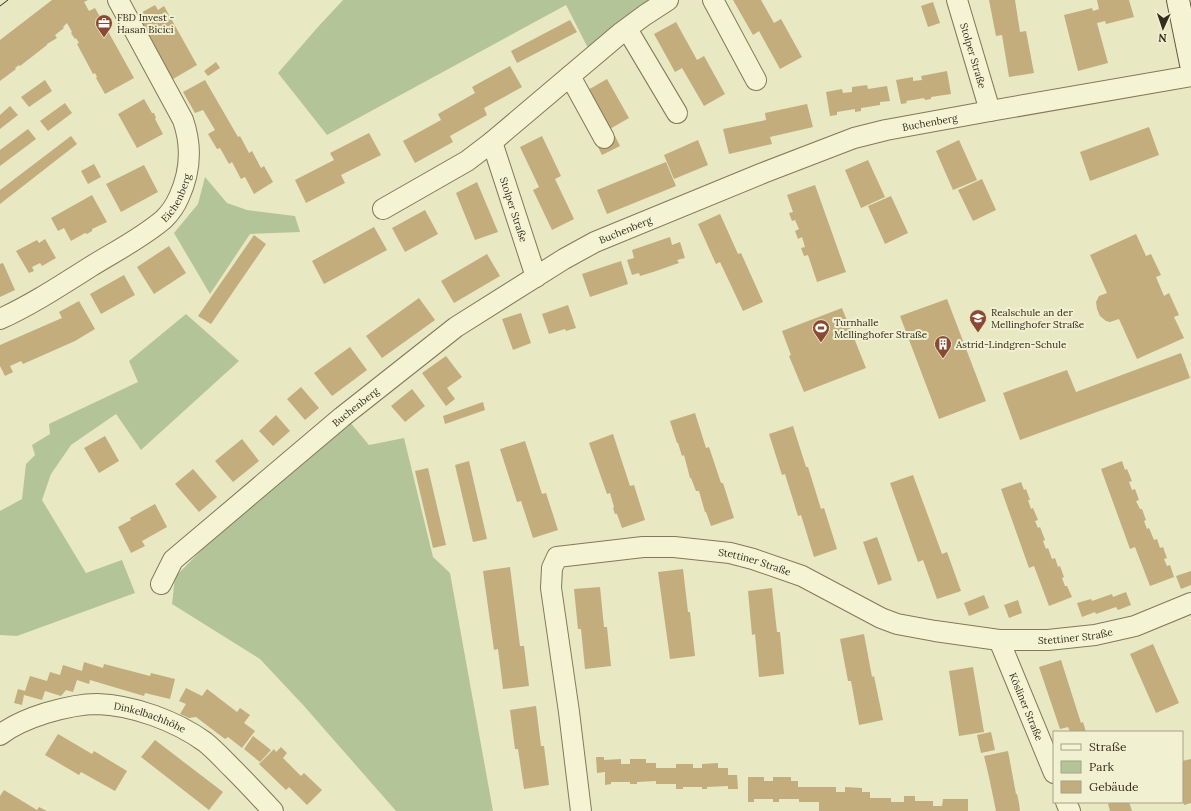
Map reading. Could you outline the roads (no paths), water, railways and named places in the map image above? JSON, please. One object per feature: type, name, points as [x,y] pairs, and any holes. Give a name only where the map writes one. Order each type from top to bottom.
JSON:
[{"type":"main road","points":[[1178,0],[1191,64]]},
{"type":"street","name":"Eichenberg","points":[[0,319],[28,305],[146,232],[165,218],[176,202],[184,185],[188,171],[190,154],[183,120],[118,0]]},
{"type":"street","points":[[383,209],[467,161],[627,29],[668,0]]},
{"type":"street","points":[[713,0],[756,80]]},
{"type":"street","name":"Stolper Straße","points":[[957,0],[990,111]]},
{"type":"street","points":[[627,29],[677,113]]},
{"type":"street","points":[[570,76],[604,138]]},
{"type":"street","name":"Buchenberg","points":[[161,584],[173,560],[342,417],[456,327],[564,259],[595,242],[763,173],[854,138],[886,130],[1191,76]]},
{"type":"street","name":"Stolper Straße","points":[[494,140],[536,277]]},
{"type":"street","name":"Stettiner Straße","points":[[581,811],[569,712],[551,588],[550,576],[557,557],[643,547],[674,547],[730,553],[754,559],[802,576],[882,618],[897,624],[999,640],[1048,640],[1095,635],[1135,626],[1191,603]]},
{"type":"street","name":"Kösliner Straße","points":[[999,640],[1053,770]]},
{"type":"street","name":"Dinkelbachhöhe","points":[[0,735],[6,730],[34,716],[64,708],[96,704],[122,707],[181,727],[206,743],[218,753],[273,811]]},
{"type":"tram line","points":[[0,6],[8,0]]},
{"type":"place","name":"FBD Invest - Hasan Bicici","points":[[104,38]]},
{"type":"place","name":"Realschule an der Mellinghofer Straße","points":[[978,333]]},
{"type":"place","name":"Turnhalle Mellinghofer Straße","points":[[821,343]]},
{"type":"place","name":"Astrid-Lindgren-Schule","points":[[943,359]]}]
